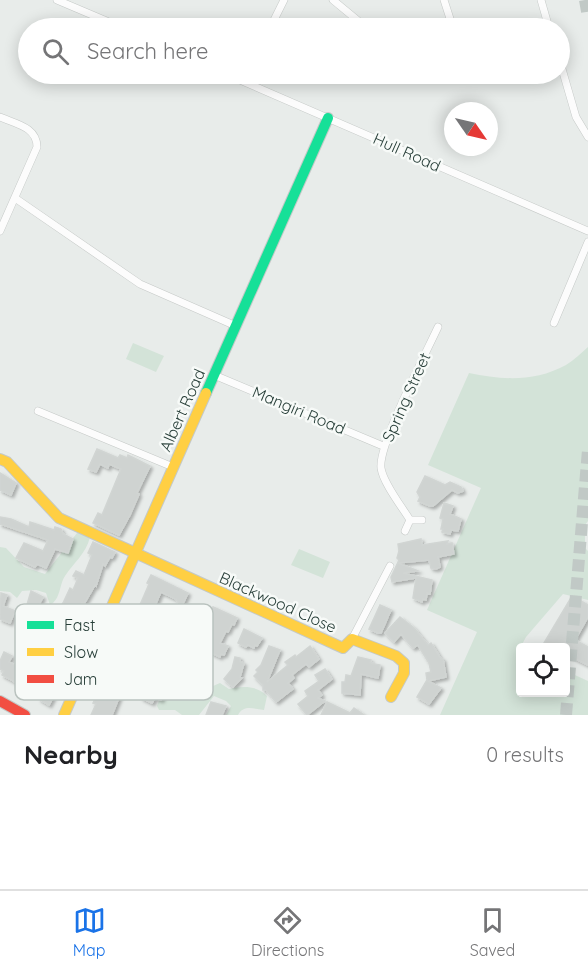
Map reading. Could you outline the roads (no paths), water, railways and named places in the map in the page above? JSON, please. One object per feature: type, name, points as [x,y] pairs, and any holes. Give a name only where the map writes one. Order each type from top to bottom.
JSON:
[{"type":"street","points":[[57,0],[99,18]]},
{"type":"street","points":[[275,18],[283,0]]},
{"type":"street","points":[[333,0],[355,18]]},
{"type":"street","points":[[444,0],[450,18]]},
{"type":"street","points":[[541,0],[546,18]]},
{"type":"street","name":"Hull Road","points":[[251,84],[588,231]]},
{"type":"street","points":[[566,84],[576,117],[588,137]]},
{"type":"street","points":[[0,117],[32,131],[37,138],[37,147],[0,231]]},
{"type":"street","name":"Albert Road","points":[[113,604],[328,118]]},
{"type":"street","points":[[15,198],[140,284],[236,326]]},
{"type":"street","points":[[554,323],[588,242]]},
{"type":"street","name":"Spring Street","points":[[410,520],[381,468],[383,446],[438,327]]},
{"type":"street","name":"Mangiri Road","points":[[214,375],[383,446]]},
{"type":"street","points":[[38,411],[173,467]]},
{"type":"street","points":[[0,459],[7,462],[59,518],[135,554]]},
{"type":"street","points":[[405,531],[410,520],[422,520]]},
{"type":"street","name":"Blackwood Close","points":[[135,554],[343,648],[352,639],[396,656],[404,663],[404,673],[391,697]]},
{"type":"street","points":[[352,639],[390,566]]},
{"type":"street","name":"Albert Road","points":[[64,715],[71,700]]},
{"type":"street","points":[[0,701],[25,715]]},
{"type":"tunnel","points":[[585,0],[588,17]]},
{"type":"tunnel","points":[[566,715],[588,450]]}]
